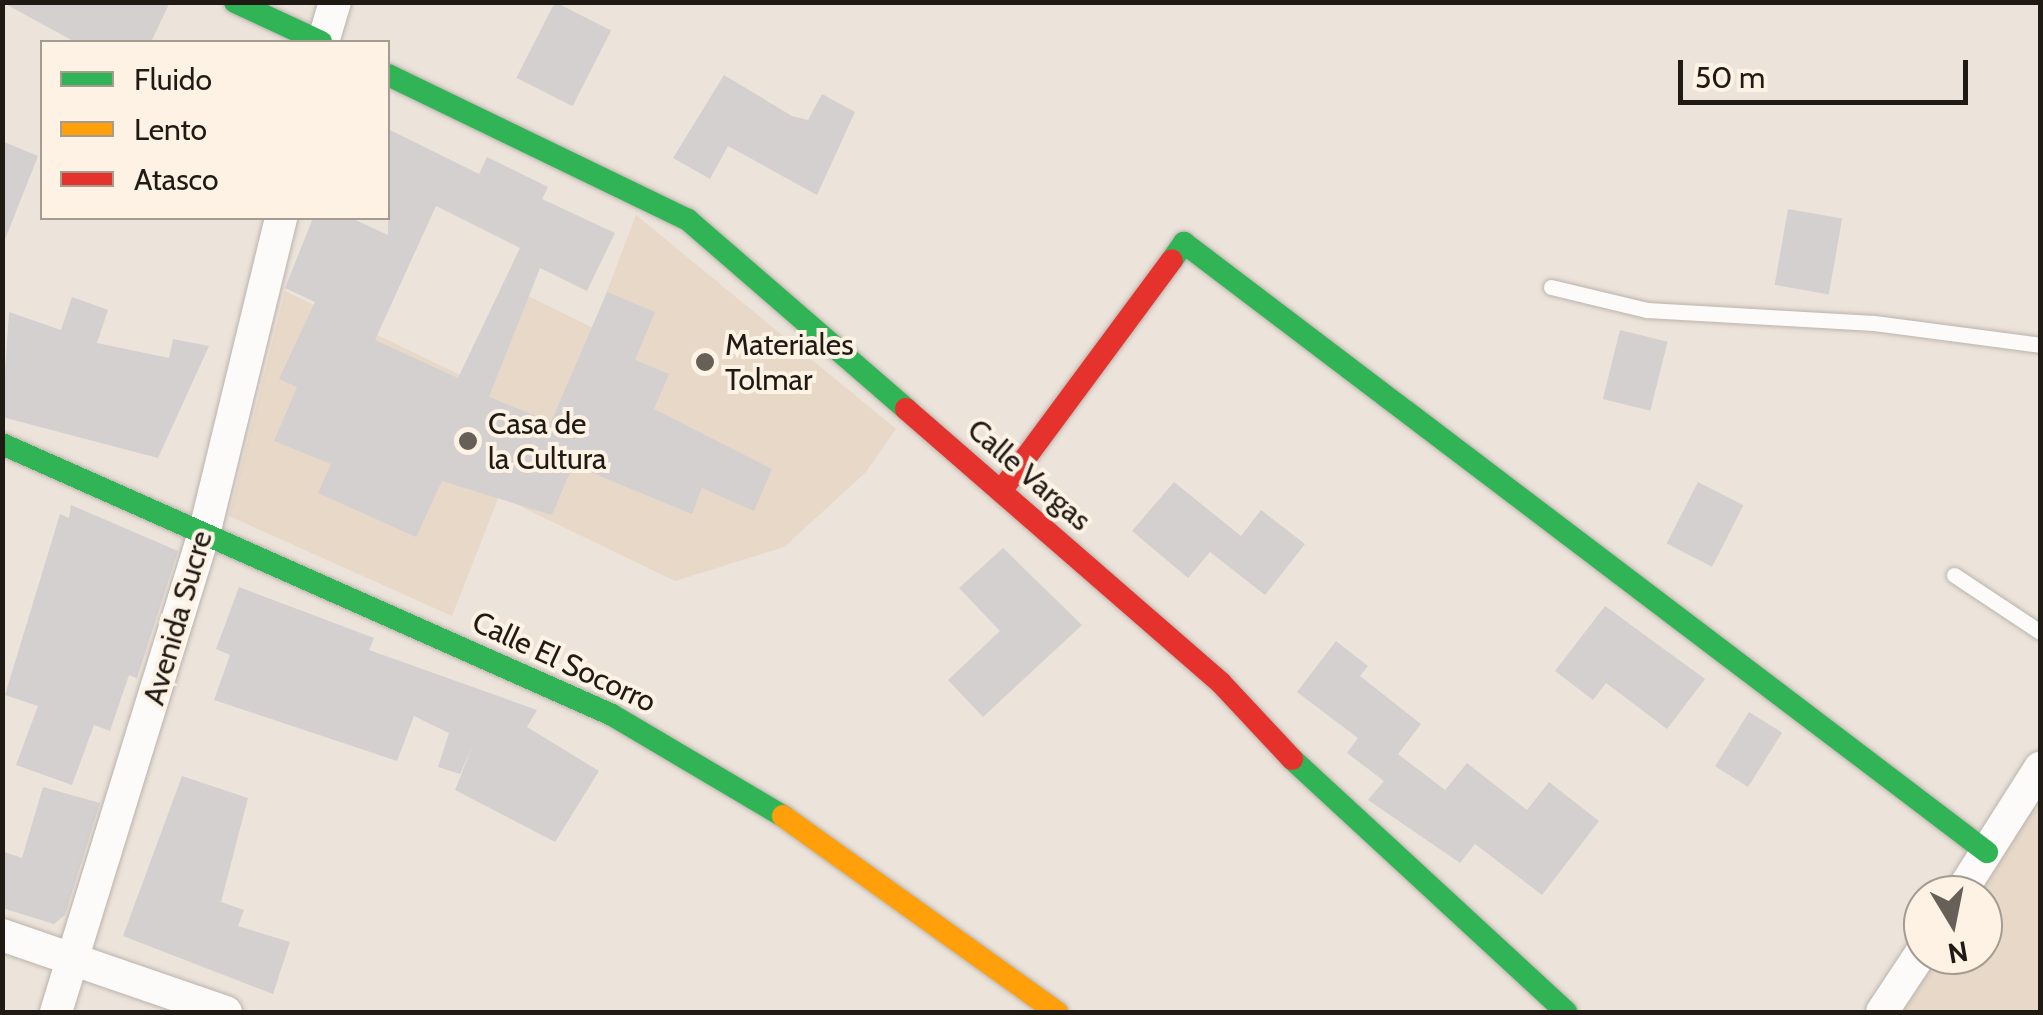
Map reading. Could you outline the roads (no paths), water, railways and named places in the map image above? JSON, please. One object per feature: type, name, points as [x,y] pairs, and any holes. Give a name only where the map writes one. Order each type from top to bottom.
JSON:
[{"type":"street","points":[[235,2],[318,40]]},
{"type":"street","points":[[323,40],[334,2]]},
{"type":"street","name":"Calle Vargas","points":[[390,76],[688,220],[1221,682],[1331,802],[1566,1012]]},
{"type":"street","name":"Avenida Sucre","points":[[56,1012],[76,960],[205,530],[280,220]]},
{"type":"street","points":[[1001,490],[1184,242],[1987,852]]},
{"type":"street","name":"Calle El Socorro","points":[[2,444],[205,530],[727,776],[1057,1012]]},
{"type":"street","points":[[1972,875],[2040,768]]},
{"type":"street","points":[[2,935],[226,1012]]},
{"type":"street","points":[[1882,1012],[1906,975]]},
{"type":"lane","points":[[1551,287],[1647,310],[1874,323],[2040,345]]},
{"type":"lane","points":[[1954,576],[2040,632]]},
{"type":"place","name":"Materiales Tolmar","points":[[705,362]]},
{"type":"place","name":"Casa de la Cultura","points":[[468,441]]}]
